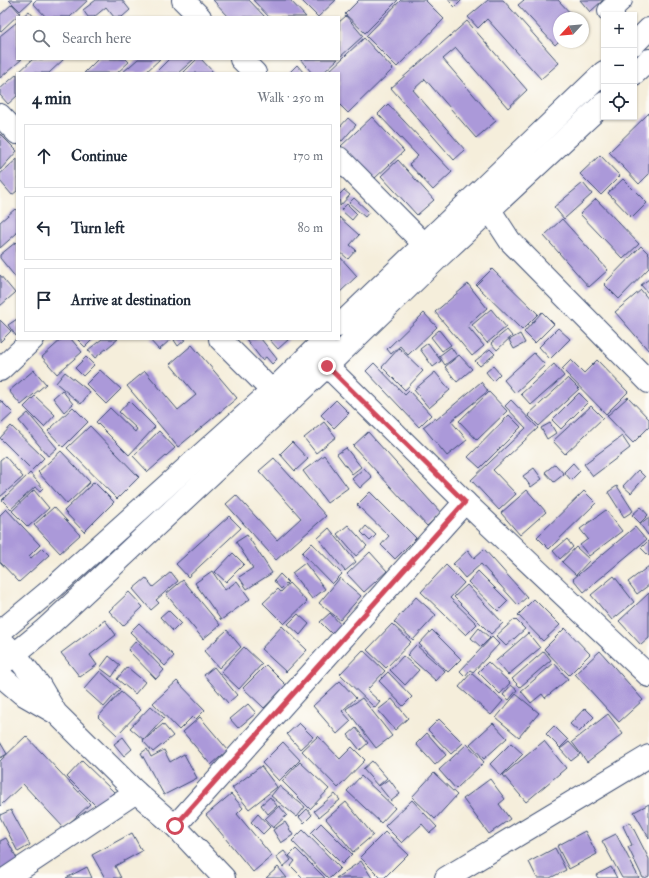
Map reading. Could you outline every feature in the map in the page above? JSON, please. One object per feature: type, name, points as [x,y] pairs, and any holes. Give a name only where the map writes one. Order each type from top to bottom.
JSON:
[{"type":"street","points":[[610,12],[609,11],[621,0]]},
{"type":"street","points":[[242,60],[254,72]]},
{"type":"street","points":[[637,71],[649,60]]},
{"type":"street","points":[[340,325],[601,75]]},
{"type":"street","points":[[224,878],[175,826],[136,792],[56,713],[40,686],[5,653],[70,606],[327,366],[438,258],[601,106]]},
{"type":"street","points":[[0,115],[16,132]]},
{"type":"street","points":[[340,159],[424,244]]},
{"type":"street","points":[[479,192],[510,241],[649,382]]},
{"type":"street","points":[[0,370],[32,340]]},
{"type":"street","points":[[221,340],[272,391]]},
{"type":"street","points":[[0,632],[54,587],[272,391],[324,340]]},
{"type":"street","points":[[327,366],[465,502],[649,676]]},
{"type":"street","points":[[175,826],[465,502]]},
{"type":"street","points":[[0,676],[21,693],[56,713]]},
{"type":"street","points":[[446,878],[649,756]]},
{"type":"street","points":[[8,878],[136,792]]},
{"type":"building","points":[[9,0],[32,0],[20,11]]},
{"type":"building","points":[[36,0],[88,0],[71,16],[45,16],[33,3]]},
{"type":"building","points":[[96,0],[122,0],[130,10],[123,16],[113,16],[106,7],[95,16],[87,16],[83,10]]},
{"type":"building","points":[[213,0],[249,0],[264,16],[228,16]]},
{"type":"building","points":[[253,0],[290,0],[305,16],[268,16]]},
{"type":"building","points":[[301,0],[336,0],[319,16],[317,16]]},
{"type":"building","points":[[359,0],[398,0],[365,33],[345,14]]},
{"type":"building","points":[[401,0],[425,0],[444,19],[397,67],[366,36]]},
{"type":"building","points":[[448,0],[462,0],[455,7]]},
{"type":"building","points":[[488,0],[503,0],[559,63],[541,79],[487,19],[478,28],[468,17]]},
{"type":"building","points":[[524,0],[558,0],[569,12],[553,12],[553,43],[518,5]]},
{"type":"building","points":[[580,0],[603,0],[590,12]]},
{"type":"building","points":[[12,4],[20,13],[0,32],[0,15]]},
{"type":"building","points":[[29,11],[33,16],[23,16]]},
{"type":"building","points":[[346,16],[363,36],[340,57],[340,21]]},
{"type":"building","points":[[467,21],[527,90],[508,108],[456,48],[443,59],[496,121],[476,138],[425,79],[413,90],[465,150],[454,160],[391,88]]},
{"type":"building","points":[[16,23],[16,60],[21,60],[0,78],[0,36]]},
{"type":"building","points":[[364,38],[393,69],[348,113],[340,105],[340,72],[328,72]]},
{"type":"building","points":[[32,60],[63,60],[50,72],[19,72]]},
{"type":"building","points":[[97,60],[127,60],[129,62],[118,72],[85,72]]},
{"type":"building","points":[[137,60],[159,60],[146,72],[123,72]]},
{"type":"building","points":[[168,60],[193,60],[179,72],[156,72]]},
{"type":"building","points":[[196,60],[202,60],[213,72],[184,72]]},
{"type":"building","points":[[301,60],[337,60],[324,72],[311,72]]},
{"type":"building","points":[[297,65],[303,72],[290,72]]},
{"type":"building","points":[[16,75],[16,97],[8,104],[0,95],[0,89]]},
{"type":"building","points":[[388,104],[452,172],[433,190],[409,164],[418,156],[378,114]]},
{"type":"building","points":[[649,113],[649,174],[639,184],[609,152]]},
{"type":"building","points":[[372,117],[404,151],[375,178],[362,165],[361,167],[341,146]]},
{"type":"building","points":[[348,118],[356,125],[342,141],[340,140],[340,127]]},
{"type":"building","points":[[0,134],[16,150],[16,152],[0,170]]},
{"type":"building","points":[[600,155],[620,176],[601,195],[580,174]]},
{"type":"building","points":[[16,160],[16,192],[12,195],[0,181],[0,174]]},
{"type":"building","points":[[398,160],[434,200],[417,215],[381,176]]},
{"type":"building","points":[[623,179],[647,203],[632,218],[608,193]]},
{"type":"building","points":[[583,183],[592,194],[564,219],[554,207]]},
{"type":"building","points":[[344,190],[350,195],[340,206],[340,194]]},
{"type":"building","points":[[354,198],[369,212],[365,217],[349,203]]},
{"type":"building","points":[[596,199],[639,244],[623,259],[580,214]]},
{"type":"building","points":[[347,204],[357,214],[352,220],[341,210]]},
{"type":"building","points":[[15,209],[16,210],[16,234],[0,248],[0,222]]},
{"type":"building","points":[[340,218],[359,235],[350,245],[356,250],[348,259],[340,252]]},
{"type":"building","points":[[562,219],[608,270],[589,287],[544,236]]},
{"type":"building","points":[[16,242],[16,278],[0,258],[0,255]]},
{"type":"building","points":[[641,246],[649,254],[649,268],[619,299],[604,284]]},
{"type":"building","points":[[340,257],[357,276],[340,292]]},
{"type":"building","points":[[492,269],[538,314],[522,330],[476,285]]},
{"type":"building","points":[[0,275],[15,293],[0,306]]},
{"type":"building","points":[[649,279],[649,292],[648,293],[641,285]]},
{"type":"building","points":[[468,284],[487,308],[467,326],[484,346],[472,356],[435,312]]},
{"type":"building","points":[[641,290],[649,300],[649,351],[615,312]]},
{"type":"building","points":[[491,309],[506,327],[487,343],[472,325]]},
{"type":"building","points":[[542,312],[554,324],[535,343],[524,332]]},
{"type":"building","points":[[424,313],[437,327],[408,355],[400,346],[391,354],[387,349]]},
{"type":"building","points":[[0,320],[11,331],[0,342]]},
{"type":"building","points":[[16,320],[16,336],[8,325]]},
{"type":"building","points":[[558,328],[570,339],[550,359],[539,347]]},
{"type":"building","points":[[439,330],[451,345],[442,351],[431,337]]},
{"type":"building","points":[[507,330],[512,336],[497,350],[491,343]]},
{"type":"building","points":[[520,334],[525,343],[514,349],[509,340]]},
{"type":"building","points":[[61,340],[72,340],[82,352],[57,374],[42,357]]},
{"type":"building","points":[[78,340],[92,340],[85,347]]},
{"type":"building","points":[[101,340],[117,340],[95,358],[88,350]]},
{"type":"building","points":[[150,340],[170,340],[159,350]]},
{"type":"building","points":[[174,340],[185,340],[178,346]]},
{"type":"building","points":[[247,340],[262,340],[277,359],[272,364],[266,357],[262,360]]},
{"type":"building","points":[[270,340],[288,340],[278,349]]},
{"type":"building","points":[[428,343],[441,361],[433,367],[420,349]]},
{"type":"building","points":[[192,345],[237,398],[178,447],[127,386],[145,371],[178,410],[196,395],[170,364]]},
{"type":"building","points":[[451,347],[457,356],[445,365],[439,356]]},
{"type":"building","points":[[399,348],[423,371],[405,390],[382,367]]},
{"type":"building","points":[[490,349],[495,354],[480,366],[475,361]]},
{"type":"building","points":[[534,353],[545,365],[515,393],[504,380]]},
{"type":"building","points":[[459,355],[472,369],[457,382],[445,367]]},
{"type":"building","points":[[86,357],[94,365],[83,376],[75,368]]},
{"type":"building","points":[[571,360],[584,373],[597,360],[628,392],[606,414],[562,369]]},
{"type":"building","points":[[374,363],[405,395],[409,391],[431,415],[419,427],[366,371]]},
{"type":"building","points":[[554,364],[564,376],[531,405],[521,394]]},
{"type":"building","points":[[493,366],[500,374],[493,381],[486,372]]},
{"type":"building","points":[[34,370],[46,384],[21,405],[9,391]]},
{"type":"building","points":[[100,370],[121,389],[106,404],[86,384]]},
{"type":"building","points":[[65,372],[90,392],[81,404],[56,383]]},
{"type":"building","points":[[435,372],[450,390],[429,408],[414,390]]},
{"type":"building","points":[[568,378],[579,389],[539,426],[528,415]]},
{"type":"building","points":[[481,382],[488,391],[451,421],[467,440],[447,456],[423,427],[435,418],[436,420]]},
{"type":"building","points":[[62,390],[73,404],[64,412],[53,398]]},
{"type":"building","points":[[489,392],[507,411],[477,440],[459,421]]},
{"type":"building","points":[[579,393],[588,402],[561,429],[552,420]]},
{"type":"building","points":[[35,396],[55,415],[44,427],[24,407]]},
{"type":"building","points":[[628,397],[649,419],[649,427],[633,443],[607,416]]},
{"type":"building","points":[[0,400],[13,413],[0,425]]},
{"type":"building","points":[[336,400],[349,413],[334,428],[321,415]]},
{"type":"building","points":[[511,400],[538,428],[493,470],[516,494],[499,510],[471,480],[526,428],[505,406]]},
{"type":"building","points":[[129,401],[155,427],[129,455],[96,422],[110,408],[135,432],[137,429],[119,412]]},
{"type":"building","points":[[591,406],[603,418],[565,454],[553,441]]},
{"type":"building","points":[[73,407],[88,422],[63,447],[48,431]]},
{"type":"building","points":[[28,413],[57,448],[48,456],[19,421]]},
{"type":"building","points":[[509,415],[521,427],[480,468],[468,457]]},
{"type":"building","points":[[324,422],[336,437],[316,453],[304,438]]},
{"type":"building","points":[[550,423],[556,433],[547,439],[541,428]]},
{"type":"building","points":[[11,426],[44,458],[32,470],[0,438]]},
{"type":"building","points":[[90,426],[139,477],[117,499],[67,448]]},
{"type":"building","points":[[159,431],[175,448],[148,472],[133,456]]},
{"type":"building","points":[[368,432],[441,513],[427,526],[353,446]]},
{"type":"building","points":[[622,436],[630,448],[593,476],[584,464]]},
{"type":"building","points":[[292,442],[308,459],[295,471],[280,454]]},
{"type":"building","points":[[346,448],[361,467],[352,474],[337,454]]},
{"type":"building","points":[[61,451],[90,482],[67,504],[38,472]]},
{"type":"building","points":[[324,455],[348,488],[327,503],[303,471]]},
{"type":"building","points":[[5,456],[23,477],[0,497],[0,460]]},
{"type":"building","points":[[274,458],[326,516],[276,560],[226,504],[236,495],[277,540],[301,518],[259,471]]},
{"type":"building","points":[[573,463],[580,471],[571,480],[564,472]]},
{"type":"building","points":[[555,464],[564,474],[554,482],[545,472]]},
{"type":"building","points":[[364,468],[372,477],[360,488],[352,479]]},
{"type":"building","points":[[534,468],[542,479],[531,487],[523,476]]},
{"type":"building","points":[[638,470],[645,477],[631,493],[623,486]]},
{"type":"building","points":[[30,473],[43,488],[40,491],[35,487],[11,509],[2,500]]},
{"type":"building","points":[[94,482],[114,502],[84,532],[64,511]]},
{"type":"building","points":[[617,486],[633,511],[624,517],[608,492]]},
{"type":"building","points":[[34,490],[49,508],[28,527],[12,511]]},
{"type":"building","points":[[527,490],[546,512],[520,535],[501,513]]},
{"type":"building","points":[[584,491],[596,503],[549,549],[537,537]]},
{"type":"building","points":[[370,492],[416,538],[395,559],[381,545],[389,536],[357,505]]},
{"type":"building","points":[[54,507],[80,535],[60,553],[34,525]]},
{"type":"building","points":[[641,507],[648,515],[640,523],[632,515]]},
{"type":"building","points":[[6,509],[40,545],[29,556],[31,558],[42,548],[49,555],[19,582],[0,562],[0,515]]},
{"type":"building","points":[[606,510],[622,531],[589,556],[580,545],[588,539],[580,529]]},
{"type":"building","points":[[229,516],[241,528],[188,577],[176,564]]},
{"type":"building","points":[[649,517],[649,534],[648,535],[640,524]]},
{"type":"building","points":[[348,525],[367,546],[356,556],[337,534]]},
{"type":"building","points":[[366,526],[376,535],[370,541],[361,532]]},
{"type":"building","points":[[635,527],[646,540],[584,592],[573,579]]},
{"type":"building","points":[[329,528],[356,562],[345,571],[318,538]]},
{"type":"building","points":[[247,535],[272,573],[247,589],[239,577],[253,568],[236,542]]},
{"type":"building","points":[[567,539],[573,547],[560,559],[553,551]]},
{"type":"building","points":[[649,540],[649,556],[641,548]]},
{"type":"building","points":[[312,543],[342,574],[332,584],[302,553]]},
{"type":"building","points":[[576,547],[590,560],[576,575],[562,562]]},
{"type":"building","points":[[484,549],[527,597],[518,605],[481,564],[465,578],[453,564],[468,550],[474,558]]},
{"type":"building","points":[[370,552],[387,571],[364,592],[347,574]]},
{"type":"building","points":[[233,553],[244,564],[226,582],[215,572]]},
{"type":"building","points":[[305,563],[325,589],[312,599],[292,573]]},
{"type":"building","points":[[446,565],[464,583],[450,598],[477,624],[466,635],[421,592]]},
{"type":"building","points":[[649,566],[649,585],[637,594],[628,582]]},
{"type":"building","points":[[212,571],[225,590],[237,581],[250,599],[221,620],[195,583]]},
{"type":"building","points":[[478,571],[508,601],[498,611],[468,582]]},
{"type":"building","points":[[171,572],[178,581],[156,600],[159,603],[151,610],[133,589],[146,578],[153,587]]},
{"type":"building","points":[[280,574],[288,582],[281,589],[274,581]]},
{"type":"building","points":[[614,576],[634,602],[612,620],[591,595]]},
{"type":"building","points":[[340,578],[361,596],[340,620],[319,603]]},
{"type":"building","points":[[183,580],[220,625],[203,639],[166,594]]},
{"type":"building","points":[[289,583],[307,602],[284,624],[263,603],[278,589],[281,592]]},
{"type":"building","points":[[467,585],[503,623],[491,634],[454,597]]},
{"type":"building","points":[[129,592],[143,607],[123,626],[109,611]]},
{"type":"building","points":[[649,593],[649,638],[641,645],[619,621]]},
{"type":"building","points":[[416,597],[436,615],[413,640],[394,622]]},
{"type":"building","points":[[534,599],[560,625],[543,641],[518,615]]},
{"type":"building","points":[[168,610],[181,623],[173,631],[160,617]]},
{"type":"building","points":[[330,613],[342,626],[333,635],[320,622]]},
{"type":"building","points":[[298,614],[309,624],[300,635],[288,624]]},
{"type":"building","points":[[515,619],[525,629],[506,646],[496,636]]},
{"type":"building","points":[[105,620],[116,635],[90,655],[97,665],[80,677],[61,653]]},
{"type":"building","points":[[139,623],[174,656],[165,666],[130,632]]},
{"type":"building","points":[[392,624],[411,642],[386,668],[367,650]]},
{"type":"building","points":[[282,626],[307,650],[286,672],[261,649]]},
{"type":"building","points":[[479,628],[490,638],[481,647],[471,638]]},
{"type":"building","points":[[565,628],[590,654],[569,675],[544,649]]},
{"type":"building","points":[[227,630],[241,647],[219,668],[204,651]]},
{"type":"building","points":[[432,630],[461,659],[448,672],[419,644]]},
{"type":"building","points":[[528,633],[540,648],[508,675],[496,661]]},
{"type":"building","points":[[492,637],[499,644],[473,672],[470,670],[465,676],[460,671]]},
{"type":"building","points":[[136,641],[164,670],[156,679],[128,650]]},
{"type":"building","points":[[416,645],[445,671],[436,681],[407,655]]},
{"type":"building","points":[[244,647],[262,664],[239,689],[221,672]]},
{"type":"building","points":[[363,650],[385,671],[367,690],[380,702],[375,708],[340,674]]},
{"type":"building","points":[[544,651],[551,660],[520,687],[512,679]]},
{"type":"building","points":[[600,651],[643,700],[619,722],[575,674]]},
{"type":"building","points":[[109,656],[120,665],[112,677],[100,668]]},
{"type":"building","points":[[403,656],[419,670],[405,685],[390,670]]},
{"type":"building","points":[[488,662],[510,683],[500,694],[478,672]]},
{"type":"building","points":[[554,663],[568,679],[545,698],[542,694],[531,703],[521,691]]},
{"type":"building","points":[[266,665],[286,685],[264,708],[243,688]]},
{"type":"building","points":[[127,667],[145,682],[135,694],[117,679]]},
{"type":"building","points":[[214,667],[237,695],[228,703],[204,675]]},
{"type":"building","points":[[100,671],[120,689],[104,707],[84,689]]},
{"type":"building","points":[[388,672],[412,697],[403,706],[379,681]]},
{"type":"building","points":[[471,673],[503,701],[491,715],[459,687]]},
{"type":"building","points":[[177,681],[205,710],[195,720],[192,717],[179,730],[153,703]]},
{"type":"building","points":[[340,681],[356,698],[342,711],[351,721],[337,734],[313,706]]},
{"type":"building","points":[[511,685],[517,690],[509,700],[503,695]]},
{"type":"building","points":[[121,692],[141,710],[117,735],[98,717]]},
{"type":"building","points":[[516,694],[539,713],[519,737],[496,718]]},
{"type":"building","points":[[362,698],[392,736],[376,748],[346,709]]},
{"type":"building","points":[[392,699],[408,718],[395,730],[378,710]]},
{"type":"building","points":[[248,704],[256,713],[238,728],[230,719]]},
{"type":"building","points":[[151,706],[164,718],[144,740],[130,728]]},
{"type":"building","points":[[585,708],[594,717],[579,732],[570,724]]},
{"type":"building","points":[[608,714],[623,734],[587,762],[572,742]]},
{"type":"building","points":[[200,717],[228,750],[211,765],[183,732]]},
{"type":"building","points":[[439,719],[463,743],[451,754],[428,730]]},
{"type":"building","points":[[299,723],[313,737],[300,749],[287,734]]},
{"type":"building","points":[[493,723],[507,738],[484,759],[470,744]]},
{"type":"building","points":[[163,724],[173,736],[153,752],[143,741]]},
{"type":"building","points":[[554,726],[568,740],[560,748],[546,734]]},
{"type":"building","points":[[356,728],[368,743],[360,750],[348,735]]},
{"type":"building","points":[[427,733],[446,755],[435,765],[416,744]]},
{"type":"building","points":[[26,736],[90,804],[64,828],[23,784],[0,806],[0,761]]},
{"type":"building","points":[[318,736],[340,759],[352,747],[365,760],[338,788],[302,751]]},
{"type":"building","points":[[123,737],[132,749],[124,756],[114,744]]},
{"type":"building","points":[[544,741],[566,768],[526,802],[503,775]]},
{"type":"building","points":[[0,742],[7,754],[0,758]]},
{"type":"building","points":[[283,742],[300,760],[279,781],[262,763]]},
{"type":"building","points":[[569,742],[580,754],[571,761],[560,749]]},
{"type":"building","points":[[511,743],[523,754],[501,776],[490,764]]},
{"type":"building","points":[[467,744],[484,762],[456,789],[439,770]]},
{"type":"building","points":[[147,749],[151,757],[164,750],[170,762],[184,754],[197,778],[164,795],[141,753]]},
{"type":"building","points":[[82,761],[114,792],[98,808],[67,777]]},
{"type":"building","points":[[372,761],[387,778],[378,786],[363,769]]},
{"type":"building","points":[[300,762],[329,789],[310,809],[282,781]]},
{"type":"building","points":[[261,766],[277,787],[249,809],[232,788]]},
{"type":"building","points":[[434,773],[457,795],[435,819],[412,797]]},
{"type":"building","points":[[361,776],[395,808],[381,823],[347,791]]},
{"type":"building","points":[[389,779],[400,794],[391,801],[379,786]]},
{"type":"building","points":[[490,779],[505,799],[499,804],[510,819],[489,834],[463,799]]},
{"type":"building","points":[[279,786],[305,807],[297,817],[271,796]]},
{"type":"building","points":[[231,794],[243,808],[237,814],[272,856],[253,872],[206,815]]},
{"type":"building","points":[[335,794],[340,800],[319,817],[314,811]]},
{"type":"building","points":[[270,797],[277,806],[268,814],[261,805]]},
{"type":"building","points":[[412,800],[437,827],[430,833],[422,824],[402,843],[385,826]]},
{"type":"building","points":[[346,802],[373,835],[353,852],[326,819]]},
{"type":"building","points":[[649,804],[649,838],[634,812]]},
{"type":"building","points":[[279,806],[287,815],[273,828],[265,819]]},
{"type":"building","points":[[307,809],[312,815],[304,823],[299,817]]},
{"type":"building","points":[[11,810],[30,845],[18,852],[0,817],[0,815]]},
{"type":"building","points":[[258,814],[270,827],[263,834],[251,822]]},
{"type":"building","points":[[285,822],[293,835],[281,843],[273,830]]},
{"type":"building","points":[[630,822],[649,859],[649,876],[645,878],[643,878],[628,847],[632,845],[623,826]]},
{"type":"building","points":[[321,823],[352,854],[342,864],[311,833]]},
{"type":"building","points":[[303,830],[340,868],[330,878],[328,878],[292,841]]},
{"type":"building","points":[[585,831],[597,854],[569,869],[557,846]]},
{"type":"building","points":[[385,832],[408,854],[384,878],[381,878],[360,857]]},
{"type":"building","points":[[132,833],[142,851],[115,866],[121,878],[105,878],[92,855]]},
{"type":"building","points":[[616,834],[639,878],[622,878],[602,841]]},
{"type":"building","points":[[6,838],[21,866],[0,877],[0,841]]},
{"type":"building","points":[[555,848],[566,870],[550,878],[537,878],[529,862]]},
{"type":"building","points":[[296,849],[325,878],[303,878],[291,866],[295,861],[289,856]]},
{"type":"building","points":[[284,851],[291,860],[283,867],[276,857]]},
{"type":"building","points":[[361,861],[372,878],[336,878]]},
{"type":"building","points":[[87,867],[92,878],[66,878]]},
{"type":"building","points":[[278,867],[287,878],[266,878]]},
{"type":"building","points":[[611,867],[617,878],[598,878],[596,875]]},
{"type":"route","points":[[175,826],[465,502],[327,366]]}]
